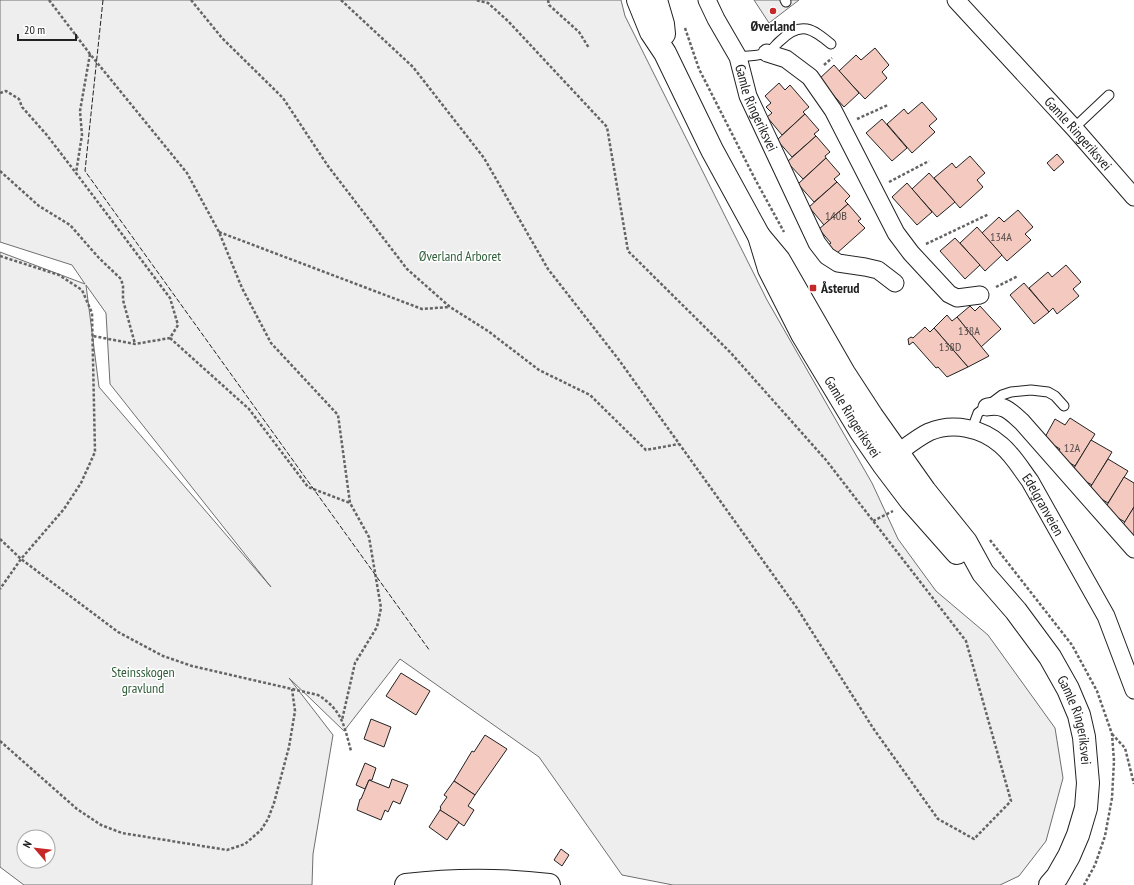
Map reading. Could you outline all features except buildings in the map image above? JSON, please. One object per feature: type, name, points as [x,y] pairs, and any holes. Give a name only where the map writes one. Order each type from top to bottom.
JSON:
[{"type":"main road","name":"Gamle Ringeriksvei","points":[[638,0],[651,32],[665,53],[712,150],[759,236],[769,269],[802,334],[861,432],[891,458],[911,501],[952,548],[983,573],[1016,610],[1050,657],[1068,689],[1084,738],[1088,782],[1086,808],[1070,856],[1057,877],[1050,885]]},
{"type":"main road","name":"Gamle Ringeriksvei","points":[[656,0],[663,24],[665,53]]},
{"type":"main road","points":[[406,885],[440,881],[484,880],[549,885]]},
{"type":"street","name":"Gamle Ringeriksvei","points":[[707,0],[738,57],[748,96],[817,243],[827,256],[838,263],[878,270],[895,283]]},
{"type":"street","name":"Gamle Ringeriksvei","points":[[956,0],[1074,128],[1134,197]]},
{"type":"street","name":"Gamle Ringeriksvei","points":[[767,53],[786,59],[810,77],[833,110],[896,233],[911,253],[949,294],[957,298],[980,295]]},
{"type":"street","points":[[987,407],[1000,406],[1006,408],[1022,422],[1134,549]]},
{"type":"street","name":"Edelgranveien","points":[[891,458],[928,433],[939,429],[960,427],[972,429],[989,436],[1002,445],[1030,481],[1106,616],[1134,690]]},
{"type":"lane","points":[[738,57],[767,53],[784,37],[796,30],[806,28],[816,32],[831,44]]},
{"type":"lane","points":[[1074,128],[1109,95]]},
{"type":"lane","points":[[972,429],[978,413],[1002,395],[1011,392],[1031,390],[1051,394],[1064,406]]},
{"type":"path","points":[[49,0],[90,54],[187,173],[219,232],[242,288],[271,343],[338,415],[350,503],[369,537],[381,608],[377,627],[355,663],[342,720]]},
{"type":"path","points":[[191,0],[222,38],[283,98],[328,166],[407,269],[450,307],[488,331],[539,370],[590,395],[646,450],[679,444]]},
{"type":"path","points":[[341,0],[413,67],[484,158],[548,269],[619,360],[797,608],[873,728],[938,819],[974,839],[1010,801],[966,641],[826,460],[730,352],[628,251],[607,127],[508,21],[488,3],[476,0]]},
{"type":"path","points":[[548,0],[549,5],[579,32],[590,48]]},
{"type":"path","points":[[685,27],[699,69],[755,179],[785,232]]},
{"type":"path","points":[[76,173],[82,134],[80,111],[90,54]]},
{"type":"path","points":[[810,77],[836,54]]},
{"type":"path","points":[[0,93],[6,91],[19,99],[22,107],[32,120],[46,134],[76,173],[170,298],[178,325],[170,338],[136,344],[93,336]]},
{"type":"path","points":[[841,126],[888,105]]},
{"type":"path","points":[[874,190],[929,161]]},
{"type":"path","points":[[0,171],[39,206],[70,225],[99,258],[122,280],[123,300],[136,344]]},
{"type":"path","points":[[911,253],[933,240],[989,214]]},
{"type":"path","points":[[219,232],[422,309],[450,307]]},
{"type":"path","points":[[0,256],[59,275],[82,290],[92,313],[95,452],[81,483],[64,509],[21,559],[0,589]]},
{"type":"path","points":[[980,295],[1018,276]]},
{"type":"path","points":[[170,338],[249,409],[308,488],[350,503]]},
{"type":"path","points":[[0,539],[21,559],[118,632],[163,656],[192,666],[318,695],[329,702],[342,720],[351,750]]},
{"type":"path","points":[[0,741],[77,809],[100,825],[122,833],[227,850],[245,844],[261,830],[268,819],[274,803],[289,747],[295,711],[292,689]]},
{"type":"path","points":[[1112,734],[1125,748],[1134,784]]},
{"type":"green space","name":"Øverland Arboret","points":[[0,0],[621,0],[625,16],[767,300],[872,483],[898,539],[936,591],[988,635],[1055,728],[1063,778],[1046,841],[1019,876],[1000,885],[673,885],[622,875],[539,757],[400,659],[344,731],[289,678],[333,735],[313,854],[312,885],[24,885],[0,867],[0,252],[85,284],[72,265],[0,242]],"holes":[[[86,285],[106,313],[110,384],[271,587],[99,387]]]},
{"type":"shaded area","name":"Øverland","points":[[754,0],[799,0],[769,23]]},
{"type":"fence","points":[[103,0],[85,171],[430,651]]},
{"type":"place","name":"Øverland","points":[[773,11]]},
{"type":"place","name":"Åsterud","points":[[813,288]]},
{"type":"park label","name":"Steinsskogen gravlund","points":[[143,680]]}]
